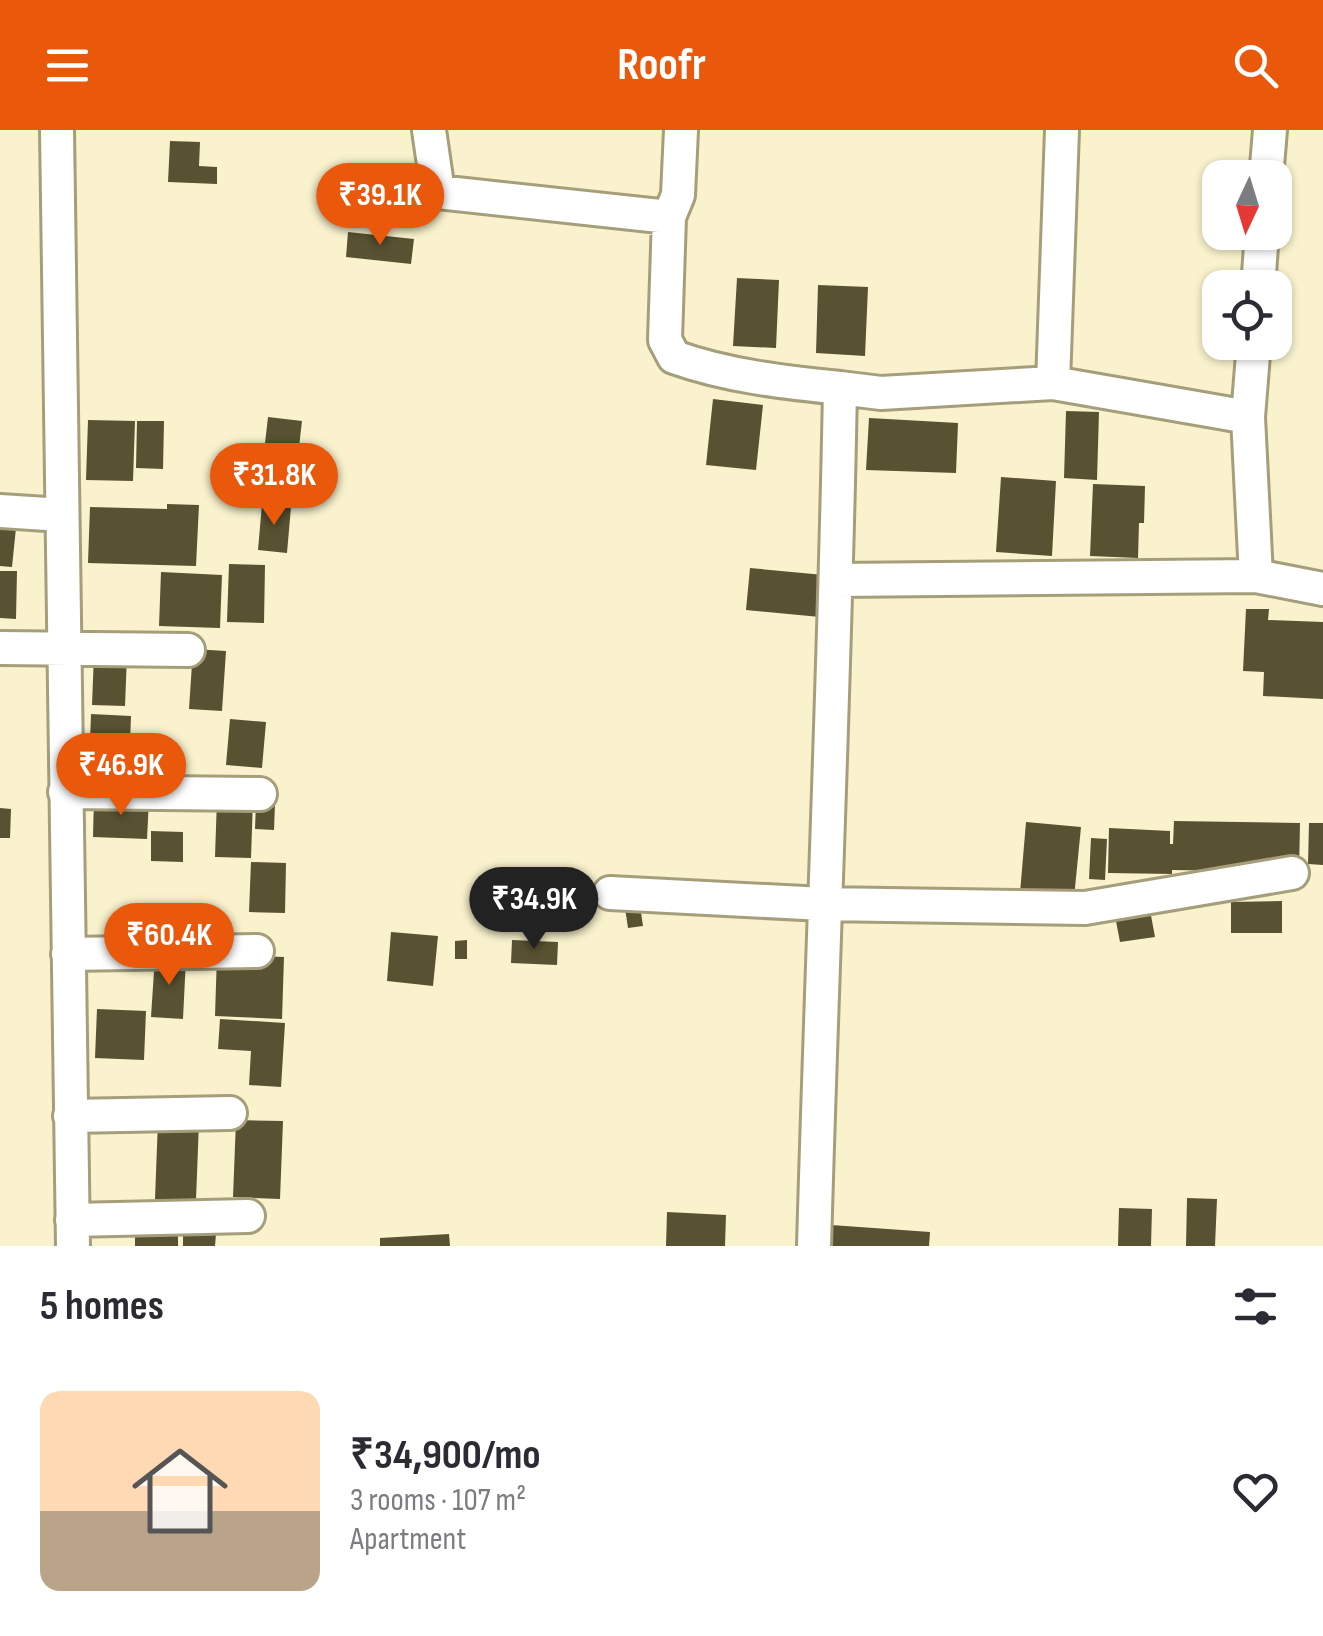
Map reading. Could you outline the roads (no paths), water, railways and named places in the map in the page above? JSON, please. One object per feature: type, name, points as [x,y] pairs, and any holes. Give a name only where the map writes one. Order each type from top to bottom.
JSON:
[{"type":"street","points":[[58,130],[72,1233],[248,1216]]},
{"type":"street","points":[[430,130],[438,192],[669,217]]},
{"type":"street","points":[[681,130],[678,195],[669,217],[665,340],[674,357],[756,378],[880,393],[1053,383],[1248,417]]},
{"type":"street","points":[[1053,383],[1062,130]]},
{"type":"street","points":[[1268,160],[1270,130]]},
{"type":"street","points":[[1253,360],[1248,417],[1256,576]]},
{"type":"street","points":[[814,1246],[840,388]]},
{"type":"street","points":[[0,511],[62,516]]},
{"type":"street","points":[[837,580],[1256,576],[1323,589]]},
{"type":"street","points":[[0,648],[188,650]]},
{"type":"street","points":[[65,792],[260,794]]},
{"type":"street","points":[[610,893],[823,904],[1085,908],[1292,873]]},
{"type":"street","points":[[68,954],[257,951]]},
{"type":"street","points":[[70,1116],[230,1113]]}]
